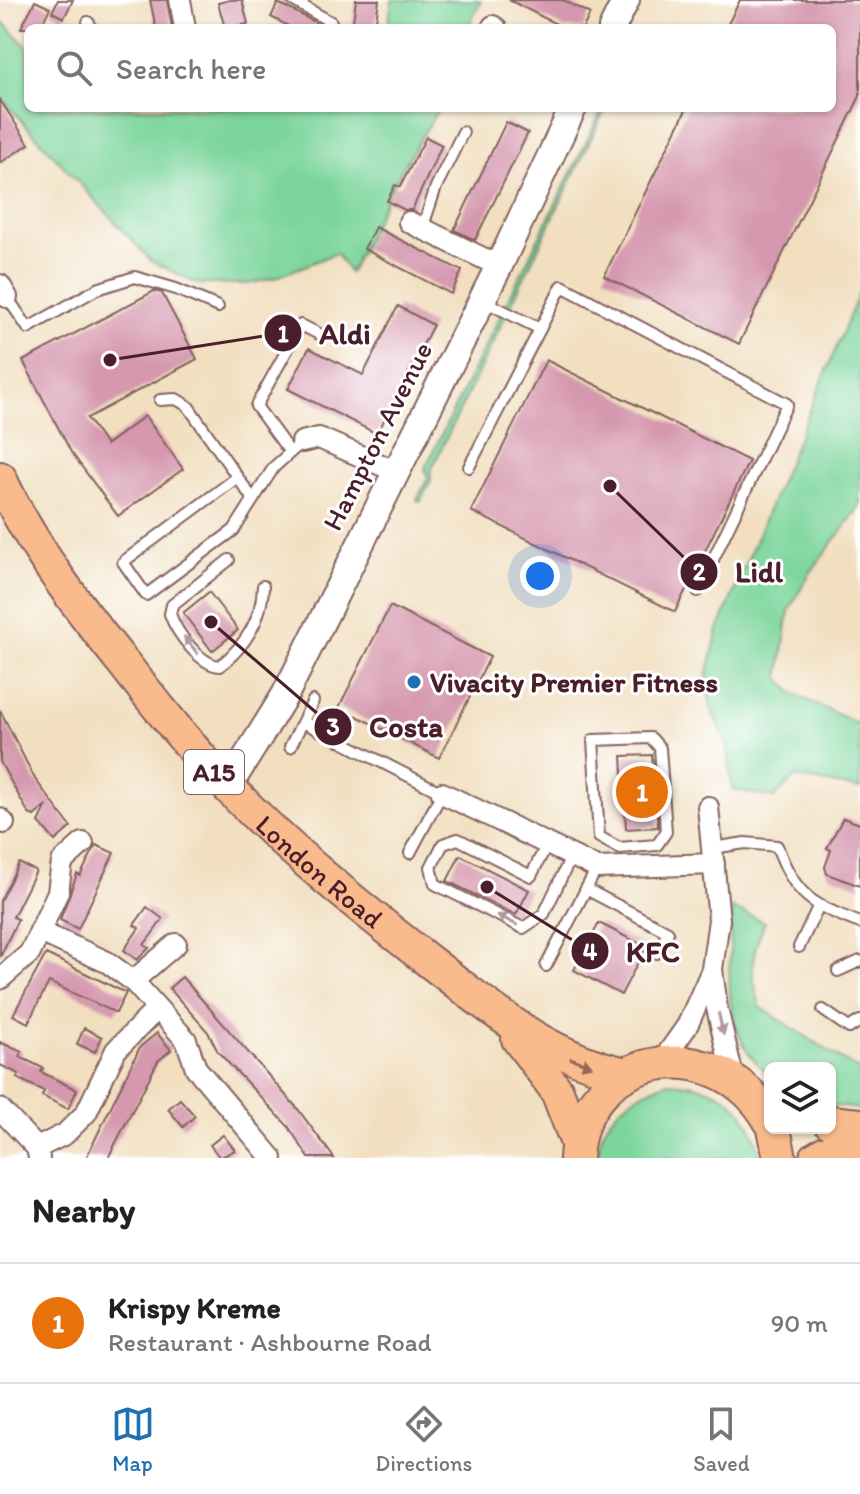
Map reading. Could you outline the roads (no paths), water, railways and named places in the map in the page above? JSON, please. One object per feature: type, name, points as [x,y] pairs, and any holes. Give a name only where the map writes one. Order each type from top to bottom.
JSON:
[{"type":"main road","name":"London Road","points":[[0,478],[13,507],[74,602],[228,787],[356,904],[492,1009],[560,1055],[627,1074]]},
{"type":"main road","name":"London Road","points":[[492,1009],[537,1061],[557,1091],[577,1151]]},
{"type":"main road","points":[[577,1151],[587,1116],[604,1092],[627,1074],[661,1063],[686,1061],[711,1067],[733,1077],[764,1109]]},
{"type":"main road","points":[[836,1123],[860,1125]]},
{"type":"main road","points":[[774,1134],[780,1158]]},
{"type":"main road","points":[[816,1158],[824,1153],[860,1147]]},
{"type":"street","points":[[180,0],[184,24]]},
{"type":"street","points":[[614,24],[626,0]]},
{"type":"street","name":"Hampton Avenue","points":[[228,787],[285,695],[499,266],[571,112]]},
{"type":"street","points":[[416,226],[499,266]]},
{"type":"street","points":[[296,447],[319,438],[395,471]]},
{"type":"street","points":[[442,793],[546,846],[597,868],[714,856]]},
{"type":"street","points":[[708,807],[719,920],[712,969],[717,1008],[733,1077]]},
{"type":"street","points":[[0,979],[30,953],[58,892],[62,862],[83,843]]},
{"type":"street","points":[[40,932],[107,962],[133,981],[186,1040],[196,1068],[267,1156]]},
{"type":"street","points":[[133,981],[176,944]]},
{"type":"street","points":[[661,1063],[687,1026],[712,969]]},
{"type":"street","points":[[0,1109],[38,1153],[65,1134],[86,1113],[116,1050],[157,1009]]},
{"type":"lane","points":[[292,0],[331,22]]},
{"type":"lane","points":[[416,226],[463,132]]},
{"type":"lane","points":[[4,291],[28,328],[97,289],[135,277],[176,289],[218,307]]},
{"type":"lane","points":[[469,467],[562,286],[787,404],[698,591]]},
{"type":"lane","points":[[482,300],[540,329]]},
{"type":"lane","points":[[235,479],[123,562],[146,595],[234,530],[252,498],[296,447],[256,406],[301,325],[321,335]]},
{"type":"lane","points":[[160,400],[176,399],[188,406],[235,479],[252,498]]},
{"type":"lane","points":[[229,560],[172,605],[172,621],[201,658],[220,666],[239,651],[262,609],[263,586]]},
{"type":"lane","points":[[290,747],[313,701]]},
{"type":"lane","points":[[303,722],[442,793],[410,853]]},
{"type":"lane","points":[[651,738],[660,748],[666,832],[657,845],[619,848],[599,837],[593,740],[651,738]]},
{"type":"lane","points":[[546,846],[531,876],[458,839],[443,844],[431,867],[435,884],[523,928],[544,914],[571,857]]},
{"type":"lane","points":[[714,856],[745,843],[777,846],[790,880],[818,907],[860,923]]},
{"type":"lane","points":[[546,966],[597,868]]},
{"type":"lane","points":[[586,889],[668,932],[657,953]]},
{"type":"lane","points":[[799,947],[818,907]]},
{"type":"lane","points":[[838,971],[860,961]]},
{"type":"lane","points":[[823,1010],[849,1028],[860,1021]]},
{"type":"place","name":"Aldi","points":[[110,360]]},
{"type":"place","name":"Lidl","points":[[610,486]]},
{"type":"place","name":"Costa","points":[[211,622]]},
{"type":"place","name":"Vivacity Premier Fitness","points":[[414,682]]},
{"type":"place","name":"Krispy Kreme","points":[[642,792]]},
{"type":"place","name":"KFC","points":[[487,887]]}]
